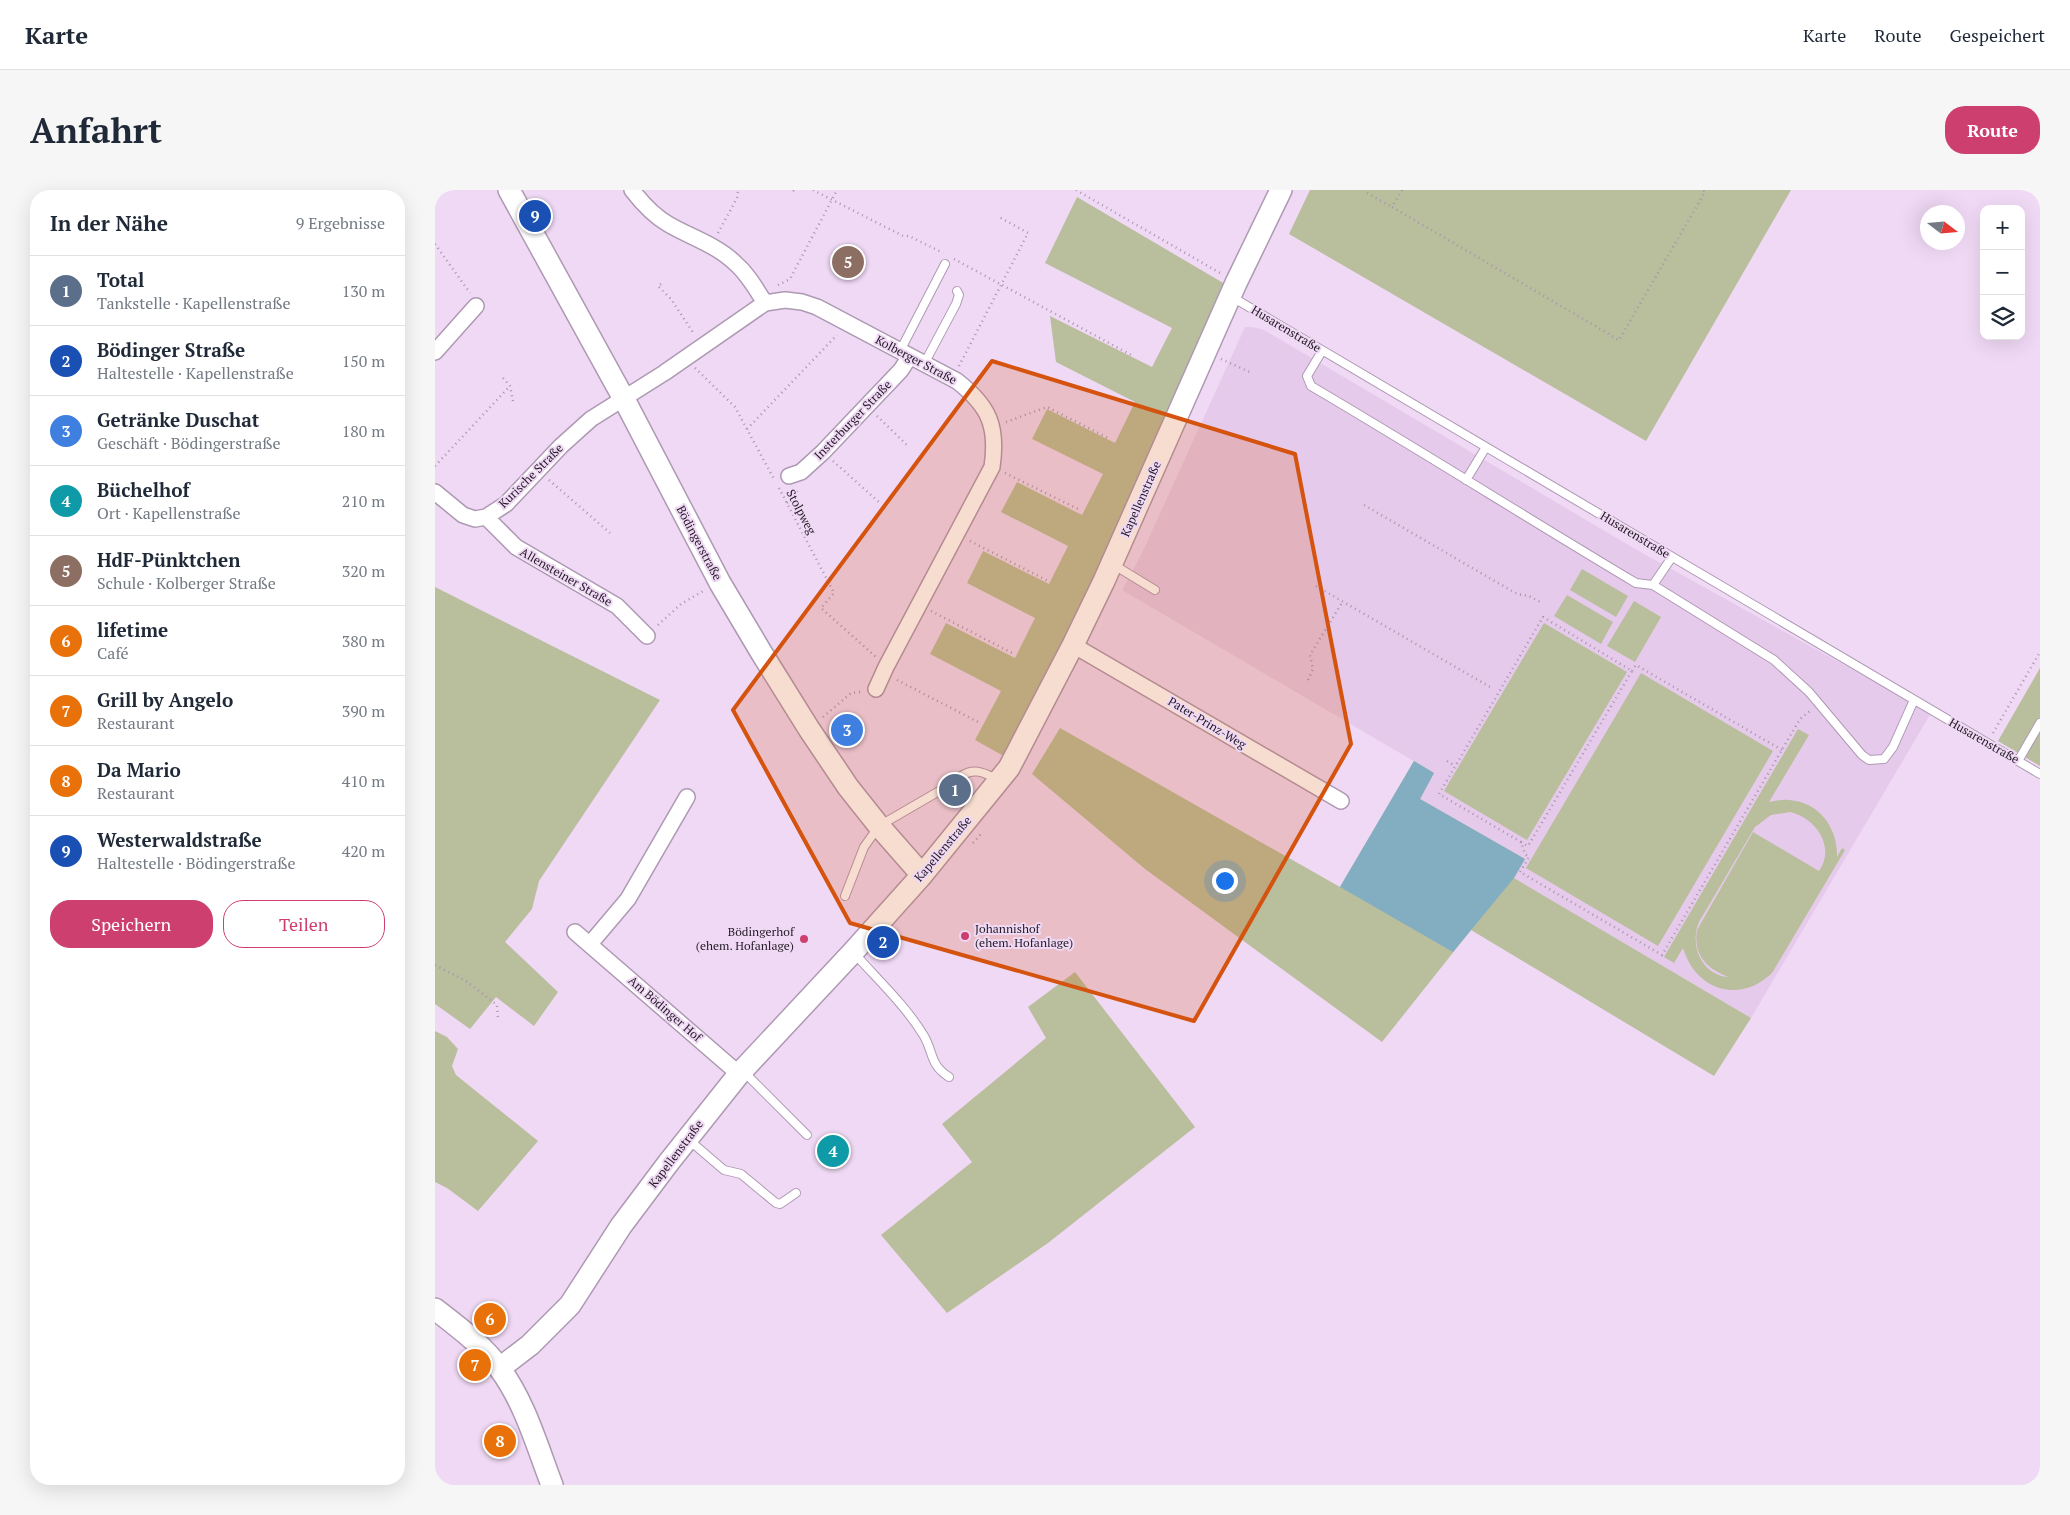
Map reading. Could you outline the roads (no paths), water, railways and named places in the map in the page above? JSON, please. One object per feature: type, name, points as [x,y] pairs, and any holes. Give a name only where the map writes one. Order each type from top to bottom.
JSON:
[{"type":"main road","name":"Bödingerstraße","points":[[509,190],[624,399],[720,583],[809,730],[848,787],[879,826],[922,874]]},
{"type":"main road","name":"Kapellenstraße","points":[[500,1368],[530,1345],[569,1305],[621,1226],[687,1138],[741,1072],[853,952],[922,874],[999,780],[1019,751],[1112,564],[1233,289],[1281,190]]},
{"type":"main road","points":[[435,1309],[468,1335],[500,1368],[522,1408],[552,1485]]},
{"type":"street","points":[[632,190],[643,205],[667,224],[735,262],[752,282],[765,303]]},
{"type":"street","name":"Kolberger Straße","points":[[624,399],[765,303],[785,300],[802,302],[817,307],[952,378],[972,392],[984,407],[993,427],[995,445],[992,467],[876,689]]},
{"type":"street","points":[[435,352],[476,306]]},
{"type":"street","name":"Insterburger Straße","points":[[789,476],[801,472],[866,407],[901,370],[905,354]]},
{"type":"street","name":"Kurische Straße","points":[[435,492],[463,515],[475,518],[486,517],[506,504],[561,446],[591,419],[624,399]]},
{"type":"street","name":"Allensteiner Straße","points":[[486,517],[516,547],[617,606],[647,636]]},
{"type":"street","name":"Pater-Prinz-Weg","points":[[1073,645],[1341,801]]},
{"type":"street","points":[[590,944],[628,899],[687,797]]},
{"type":"street","name":"Am Bödinger Hof","points":[[575,932],[741,1072]]},
{"type":"lane","points":[[905,354],[945,264]]},
{"type":"lane","name":"Husarenstraße","points":[[1233,289],[1322,350],[2040,774]]},
{"type":"lane","points":[[924,364],[957,304],[959,295],[957,291]]},
{"type":"lane","points":[[1322,350],[1307,376],[1311,386],[1431,456],[1466,480],[1636,583],[1653,585],[1774,660],[1809,692],[1862,755],[1869,760],[1885,759],[1915,700]]},
{"type":"lane","points":[[1466,480],[1486,447]]},
{"type":"lane","points":[[1653,585],[1672,557]]},
{"type":"lane","points":[[1112,564],[1155,590]]},
{"type":"lane","points":[[2018,762],[2040,723]]},
{"type":"lane","points":[[961,776],[971,770],[999,780]]},
{"type":"lane","points":[[845,896],[863,847],[879,826],[941,790]]},
{"type":"lane","points":[[853,952],[904,1010],[924,1037],[937,1069],[949,1077]]},
{"type":"lane","points":[[741,1072],[807,1135]]},
{"type":"lane","points":[[687,1138],[724,1170],[741,1174],[776,1203],[780,1204],[796,1193]]},
{"type":"water","points":[[1414,761],[1434,773],[1420,799],[1525,859],[1514,878],[1453,952],[1340,887]]},
{"type":"place","name":"Westerwaldstraße","points":[[535,216]]},
{"type":"place","name":"HdF-Pünktchen","points":[[848,262]]},
{"type":"place","name":"Getränke Duschat","points":[[847,730]]},
{"type":"place","name":"Total","points":[[955,790]]},
{"type":"place","name":"Johannishof (ehem. Hofanlage)","points":[[965,936]]},
{"type":"place","name":"Bödingerhof (ehem. Hofanlage)","points":[[804,939]]},
{"type":"place","name":"Bödinger Straße","points":[[883,942]]},
{"type":"place","name":"Büchelhof","points":[[833,1151]]},
{"type":"place","name":"lifetime","points":[[490,1319]]},
{"type":"place","name":"Grill by Angelo","points":[[475,1365]]},
{"type":"place","name":"Da Mario","points":[[500,1441]]}]
